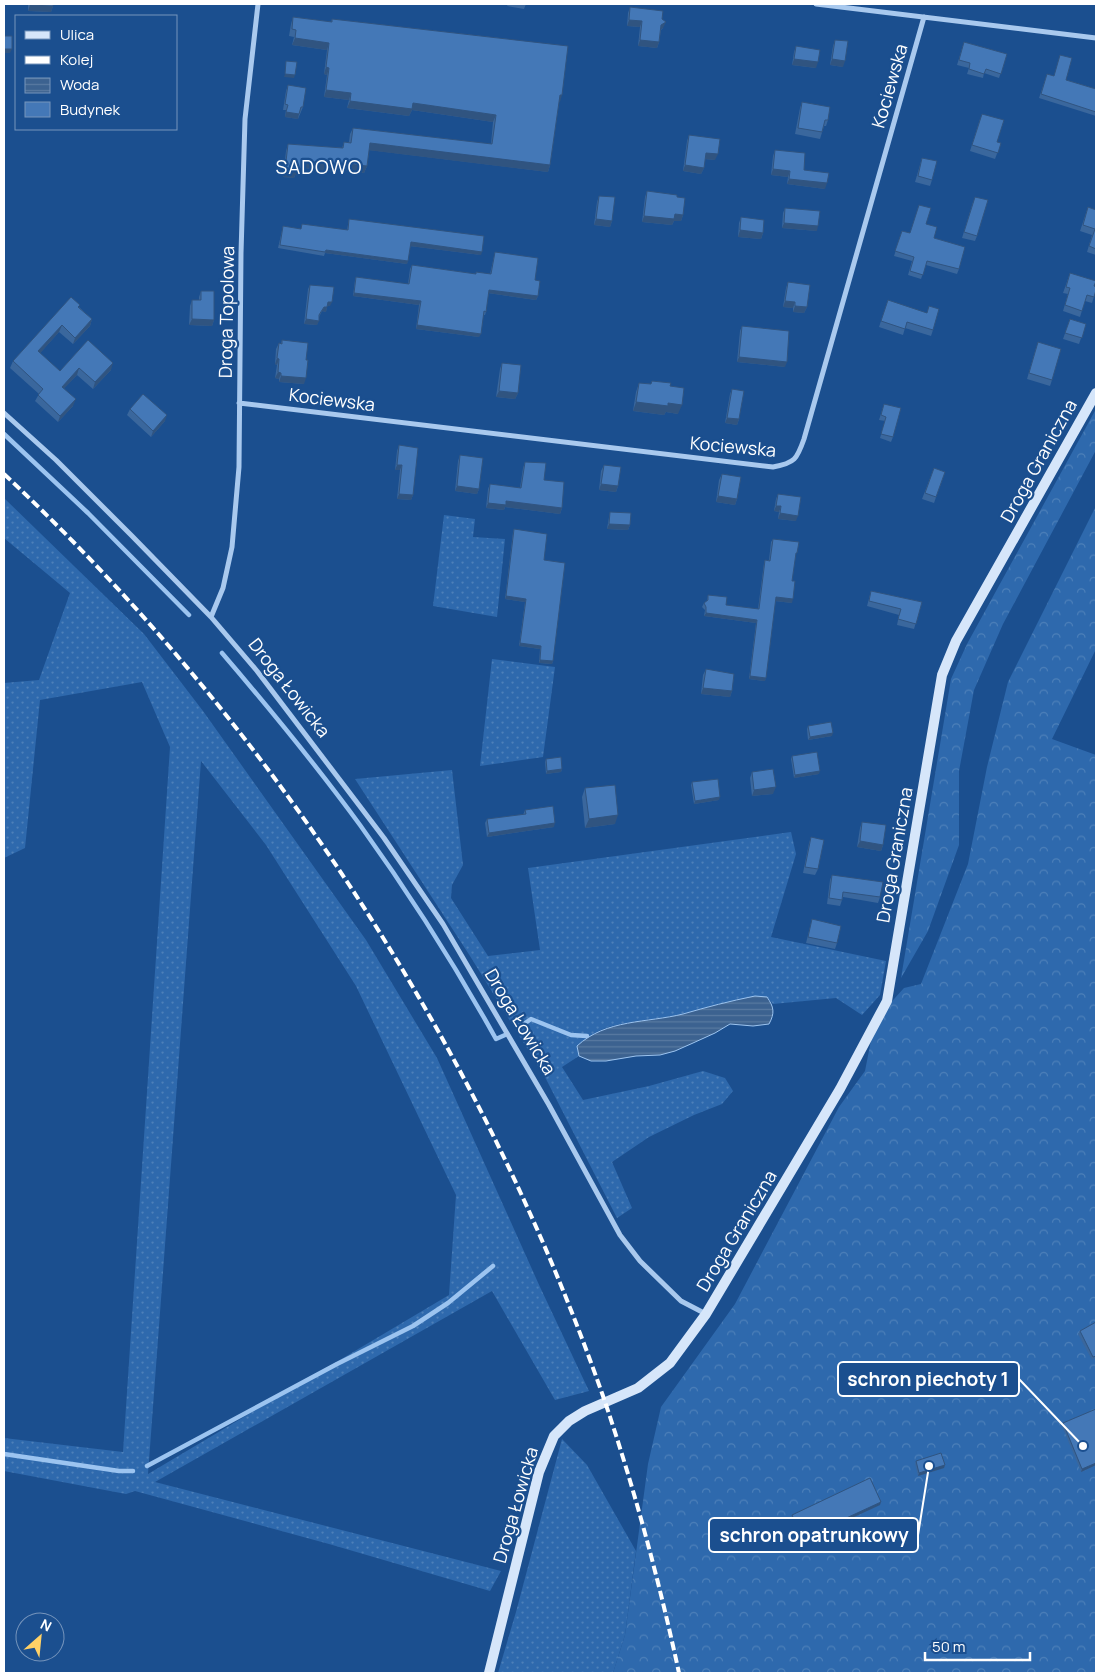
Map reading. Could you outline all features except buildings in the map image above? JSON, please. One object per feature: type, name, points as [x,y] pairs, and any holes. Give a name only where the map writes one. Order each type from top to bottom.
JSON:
[{"type":"street","name":"Droga Topolowa","points":[[211,617],[223,588],[232,546],[239,467],[241,253],[245,119],[258,4]]},
{"type":"street","points":[[816,4],[1096,38]]},
{"type":"street","name":"Kociewska","points":[[239,403],[773,467],[786,465],[797,457],[804,439],[924,17]]},
{"type":"street","name":"Droga Graniczna","points":[[706,1314],[840,1089],[887,1001],[942,675],[956,641],[1096,393]]},
{"type":"street","name":"Droga Łowicka","points":[[4,414],[70,474],[211,617],[257,671],[384,838],[442,924],[549,1105],[620,1235],[640,1261],[681,1300],[706,1314],[670,1363],[638,1388],[569,1420],[554,1436],[539,1472],[488,1673]]},
{"type":"green space","points":[[1096,409],[1096,450],[1003,624],[974,690],[959,771],[959,845],[928,931],[901,978],[951,679],[967,644]]},
{"type":"green space","points":[[4,498],[144,634],[203,711],[366,940],[437,1058],[589,1391],[555,1400],[492,1291],[155,1482],[501,1571],[490,1591],[329,1544],[135,1491],[126,1494],[4,1471],[4,1438],[123,1452],[170,747],[142,682],[40,700],[25,848],[4,858],[4,683],[39,680],[70,593],[4,538]],"holes":[[[201,761],[266,845],[356,986],[456,1195],[449,1295],[148,1474]]]},
{"type":"green space","points":[[1096,506],[1096,649],[1052,739],[1096,755],[1096,1673],[613,1673],[625,1635],[648,1464],[661,1407],[735,1304],[839,1107],[865,1071],[875,1020],[904,988],[921,984],[968,864],[987,767],[1008,682]]},
{"type":"green space","points":[[444,515],[475,519],[473,537],[505,539],[497,617],[433,606]]},
{"type":"green space","points":[[492,659],[555,667],[543,757],[480,766]]},
{"type":"green space","points":[[452,770],[463,865],[452,885],[451,898],[488,956],[540,950],[528,868],[791,832],[796,854],[771,937],[886,961],[880,995],[862,1015],[836,998],[773,1004],[767,997],[745,998],[671,1016],[613,1026],[596,1032],[580,1043],[577,1046],[579,1056],[562,1067],[583,1100],[649,1086],[703,1071],[725,1078],[733,1091],[722,1104],[694,1115],[649,1137],[612,1162],[632,1208],[617,1218],[546,1079],[470,956],[355,779]]},
{"type":"green space","points":[[562,1439],[587,1465],[636,1551],[625,1635],[613,1673],[498,1673],[516,1612]]},
{"type":"water","points":[[755,996],[767,997],[771,1004],[773,1013],[769,1024],[753,1026],[730,1024],[675,1051],[660,1055],[636,1056],[606,1061],[591,1061],[579,1056],[577,1046],[588,1037],[614,1026],[669,1017]]},
{"type":"waterway","points":[[4,434],[88,513],[189,615]]},
{"type":"waterway","points":[[222,653],[258,695],[360,825],[431,930],[496,1039],[505,1035]]},
{"type":"waterway","points":[[521,1026],[531,1019],[571,1035],[587,1036]]},
{"type":"waterway","points":[[147,1466],[337,1364],[413,1326],[448,1303],[493,1266]]},
{"type":"waterway","points":[[4,1454],[119,1471],[133,1471]]},
{"type":"railway","points":[[4,474],[102,571],[194,675],[279,785],[359,899],[431,1018],[496,1141],[554,1267],[603,1396],[645,1534],[679,1673]]},
{"type":"place","name":"schron piechoty 1","points":[[1083,1446]]},
{"type":"place","name":"schron opatrunkowy","points":[[929,1466]]},
{"type":"district","name":"SADOWO","points":[[319,167]]}]
